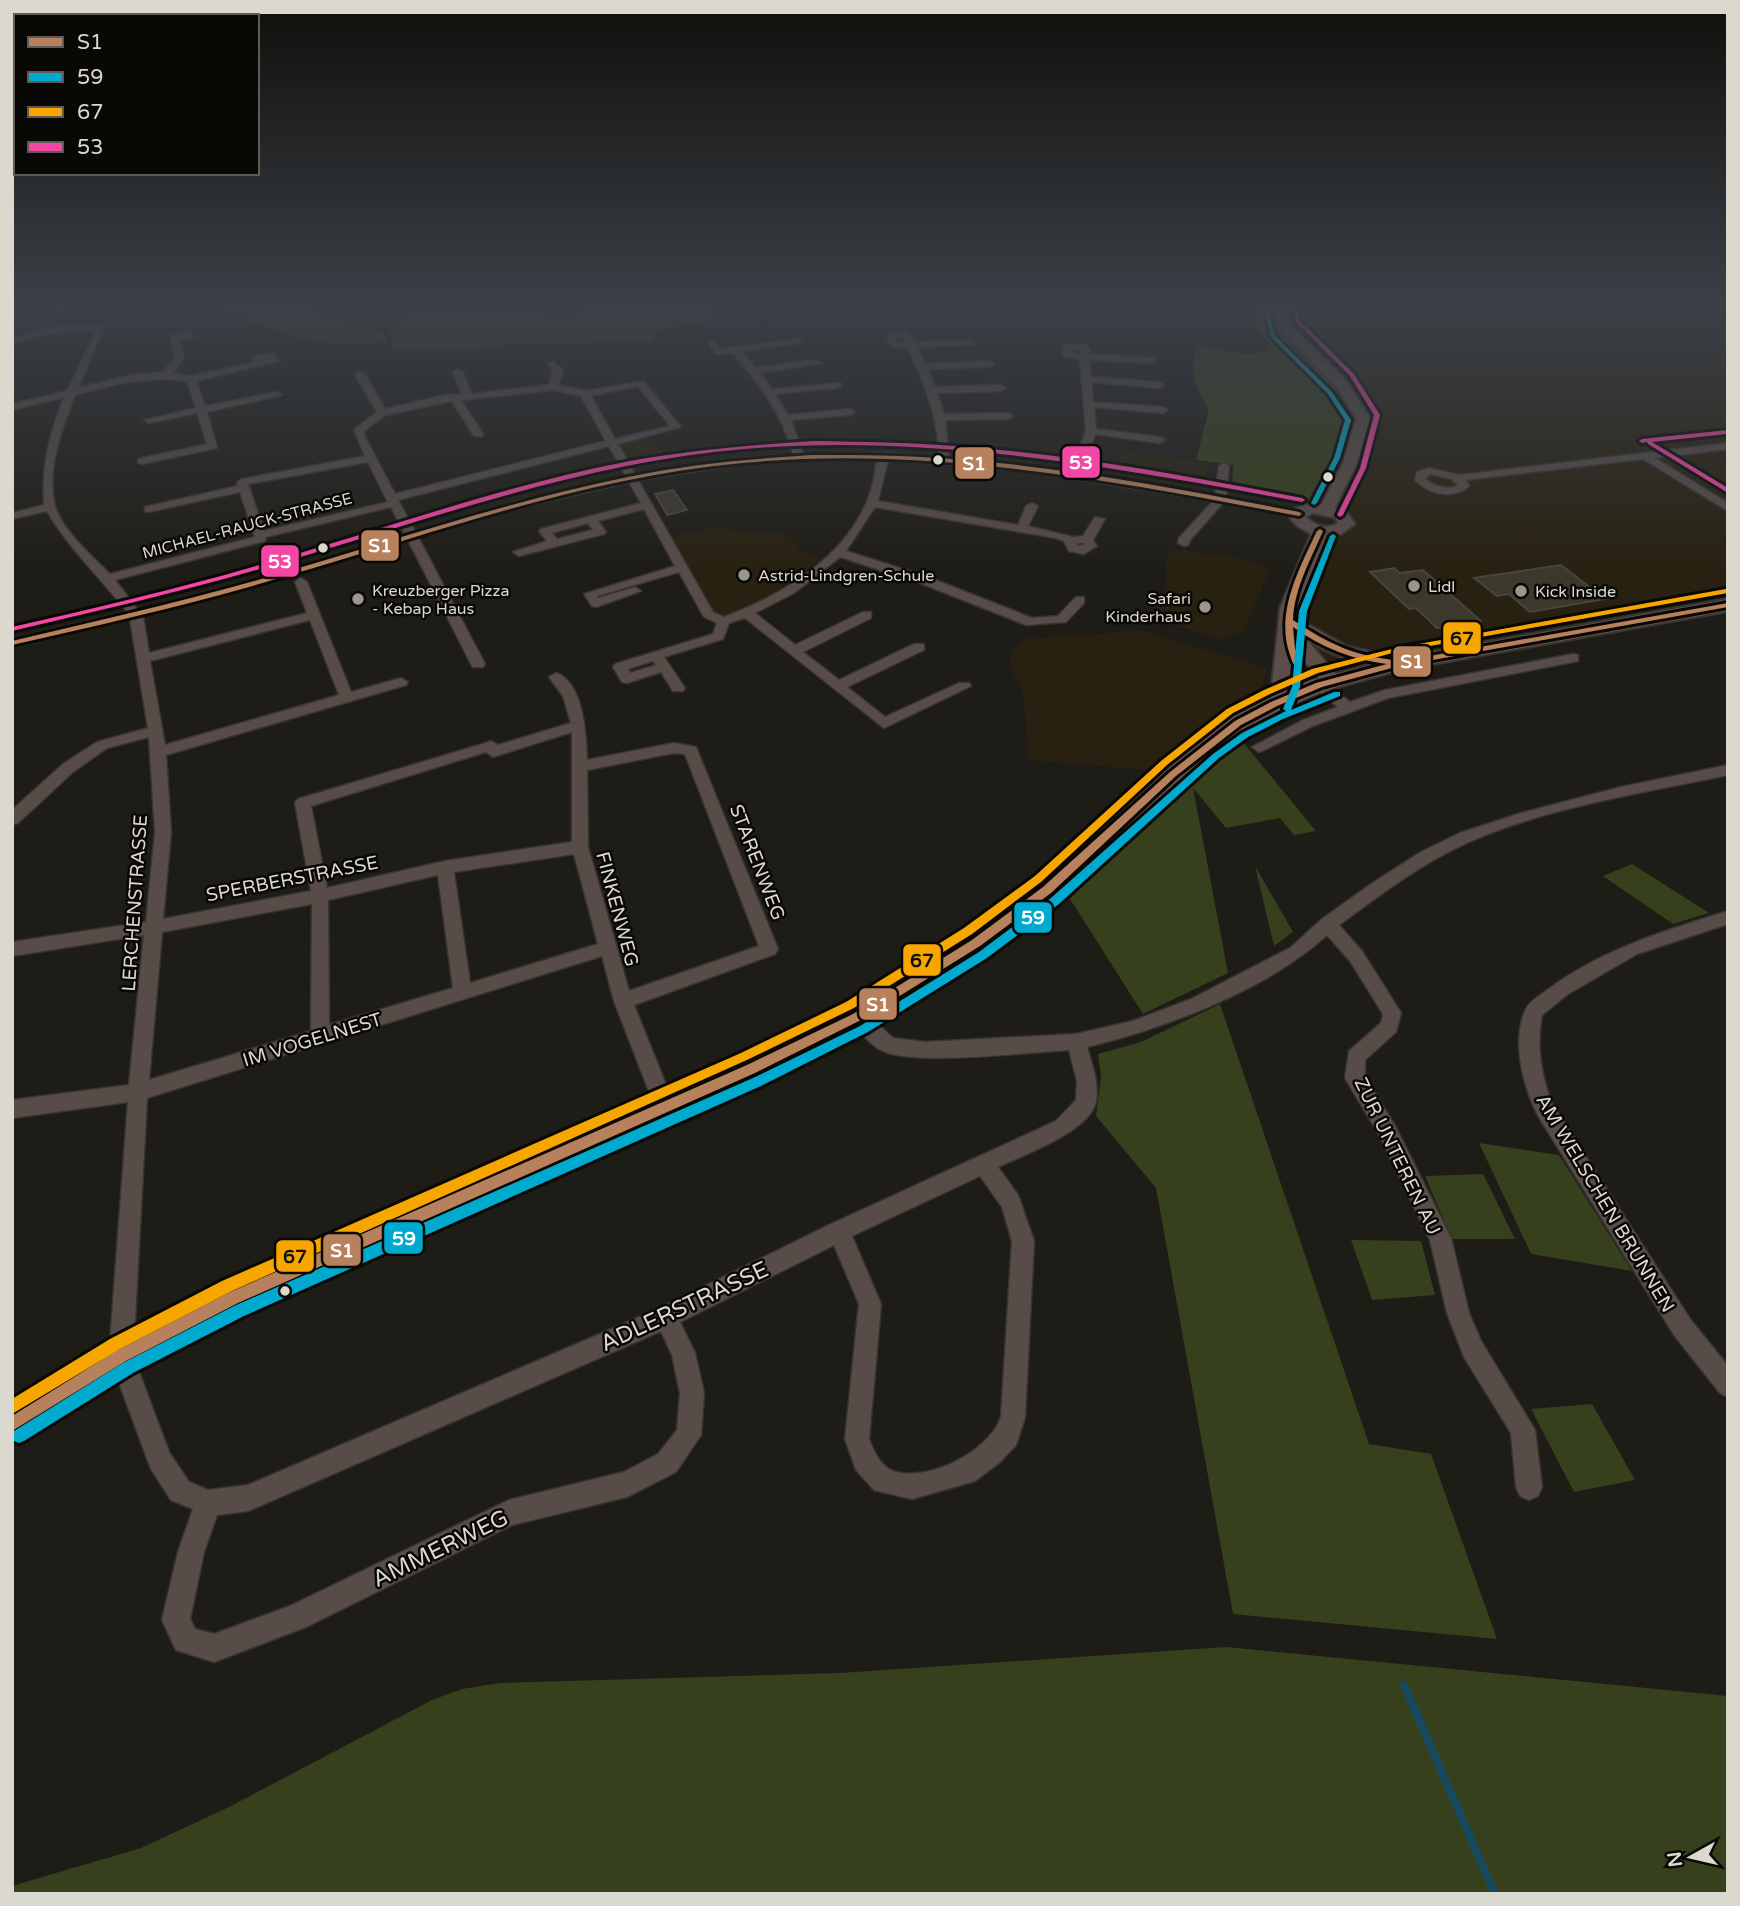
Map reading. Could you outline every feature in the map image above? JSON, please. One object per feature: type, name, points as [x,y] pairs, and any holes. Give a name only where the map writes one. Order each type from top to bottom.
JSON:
[{"type":"main road","points":[[1327,509],[1358,443],[1363,418],[1349,396]]},
{"type":"main road","points":[[1312,508],[1327,509],[1344,517],[1347,524],[1341,530],[1320,531],[1305,525],[1298,518],[1299,514],[1312,508]]},
{"type":"main road","points":[[1273,704],[1282,684],[1289,608],[1320,531]]},
{"type":"main road","points":[[12,1424],[121,1356],[279,1276],[665,1107],[811,1041],[857,1017],[976,943],[1047,890],[1207,745],[1238,723],[1273,704],[1325,683],[1398,664],[1728,606]]},
{"type":"main road","points":[[1287,629],[1336,651],[1362,659],[1398,664]]},
{"type":"main road","points":[[1287,629],[1289,653],[1302,671],[1325,683]]},
{"type":"street","points":[[12,407],[55,396]]},
{"type":"street","name":"LERCHENSTRASSE","points":[[70,396],[54,438],[48,470],[50,507],[71,541],[107,578],[136,615],[159,752],[163,832],[138,1092],[121,1356]]},
{"type":"street","points":[[142,461],[213,446],[197,396]]},
{"type":"street","points":[[149,419],[272,396]]},
{"type":"street","points":[[372,396],[382,413]]},
{"type":"street","points":[[478,664],[395,501],[370,458],[359,429],[382,413],[455,398],[484,396]]},
{"type":"street","points":[[585,396],[708,614],[724,621],[748,614],[806,579],[851,539],[872,503],[883,456]]},
{"type":"street","name":"MICHAEL-RAUCK-STRASSE","points":[[107,578],[261,540],[260,535],[676,427],[650,396]]},
{"type":"street","points":[[773,396],[795,436],[799,457]]},
{"type":"street","points":[[935,396],[944,431],[944,457]]},
{"type":"street","points":[[1076,473],[1091,431],[1087,396]]},
{"type":"street","points":[[455,398],[478,434]]},
{"type":"street","points":[[1088,404],[1163,410]]},
{"type":"street","points":[[786,418],[850,412]]},
{"type":"street","points":[[941,417],[1008,416]]},
{"type":"street","points":[[1091,431],[1160,440]]},
{"type":"street","points":[[1460,478],[1728,446]]},
{"type":"street","points":[[1643,455],[1728,508]]},
{"type":"street","points":[[12,643],[136,615],[297,571],[492,510],[631,477],[724,463],[799,457],[944,457],[1076,473],[1299,514]]},
{"type":"street","points":[[260,535],[242,482],[370,458]]},
{"type":"street","points":[[1184,543],[1185,538],[1221,499],[1225,482],[1224,466]]},
{"type":"street","points":[[149,509],[244,488]]},
{"type":"street","points":[[872,503],[1022,528],[1071,540],[1087,540],[1099,519]]},
{"type":"street","points":[[519,552],[600,533],[591,519],[647,505]]},
{"type":"street","points":[[1022,528],[1032,506]]},
{"type":"street","points":[[12,516],[50,507]]},
{"type":"street","points":[[838,552],[924,580],[1031,622],[1062,618],[1080,600]]},
{"type":"street","points":[[635,592],[680,568]]},
{"type":"street","points":[[301,582],[347,698]]},
{"type":"street","points":[[748,614],[884,723],[964,686]]},
{"type":"street","points":[[145,658],[314,615]]},
{"type":"street","points":[[794,651],[867,615]]},
{"type":"street","points":[[678,688],[660,661],[718,636],[724,621]]},
{"type":"street","points":[[838,686],[919,647]]},
{"type":"street","points":[[1259,747],[1308,723],[1385,694],[1573,658]]},
{"type":"street","name":"FINKENWEG","points":[[556,677],[569,696],[579,725],[580,847],[623,1001],[665,1107]]},
{"type":"street","points":[[159,752],[401,682]]},
{"type":"street","points":[[1325,683],[1349,709]]},
{"type":"street","points":[[320,1037],[320,896],[303,803],[491,746],[493,752],[579,725]]},
{"type":"street","points":[[12,819],[68,768],[102,745],[156,731]]},
{"type":"street","name":"STARENWEG","points":[[581,766],[674,748],[691,750],[769,949],[623,1001]]},
{"type":"street","points":[[857,1017],[888,1045],[925,1050],[1076,1042],[1134,1028],[1197,1004],[1296,953],[1328,924],[1380,886],[1427,856],[1466,837],[1521,818],[1621,792],[1728,770]]},
{"type":"street","points":[[12,801],[33,798]]},
{"type":"street","name":"SPERBERSTRASSE","points":[[12,949],[155,927],[320,896],[445,867],[580,847]]},
{"type":"street","points":[[445,867],[463,993]]},
{"type":"street","name":"AM WELSCHEN BRUNNEN","points":[[1728,917],[1630,949],[1562,989],[1534,1011],[1528,1048],[1530,1068],[1544,1108],[1682,1327],[1728,1385]]},
{"type":"street","name":"ZUR UNTEREN AU","points":[[1328,924],[1356,956],[1392,1013],[1389,1027],[1356,1057],[1355,1078],[1388,1132],[1440,1238],[1458,1313],[1472,1349],[1523,1430],[1530,1487]]},
{"type":"street","name":"IM VOGELNEST","points":[[12,1109],[138,1092],[607,948]]},
{"type":"street","name":"ADLERSTRASSE","points":[[208,1503],[248,1498],[666,1317],[839,1231],[1063,1128],[1086,1103],[1087,1081],[1076,1042]]},
{"type":"street","points":[[839,1231],[870,1304],[857,1439],[864,1461],[883,1481],[912,1486],[966,1472],[991,1454],[1007,1436],[1013,1417],[1023,1241],[1011,1202],[984,1164]]},
{"type":"street","name":"AMMERWEG","points":[[208,1503],[191,1552],[176,1620],[186,1640],[214,1647],[296,1617],[509,1513],[627,1484],[667,1462],[689,1435],[692,1393],[683,1353],[666,1317]]},
{"type":"street","points":[[121,1356],[160,1460],[180,1491],[208,1503]]},
{"type":"shaded area","points":[[1364,396],[1728,396],[1728,592],[1322,665],[1306,639],[1304,609],[1332,537],[1381,430]]},
{"type":"shaded area","points":[[648,435],[671,463],[633,469],[618,443]]},
{"type":"shaded area","points":[[1122,451],[1208,463],[1206,488],[1116,473]]},
{"type":"shaded area","name":"Astrid-Lindgren-Schule","points":[[711,528],[788,534],[800,550],[823,559],[775,592],[736,612],[723,615],[710,610],[669,537]]},
{"type":"shaded area","name":"Safari Kinderhaus","points":[[1172,549],[1249,560],[1270,570],[1243,632],[1223,640],[1156,619],[1155,593],[1166,594],[1167,556]]},
{"type":"shaded area","points":[[1143,631],[1267,668],[1262,688],[1150,770],[1029,760],[1024,701],[1020,684],[1010,668],[1015,648],[1024,639]]},
{"type":"green space","points":[[1201,396],[1339,396],[1348,415],[1340,447],[1321,492],[1313,491],[1305,503],[1232,492],[1233,465],[1196,460],[1209,410]]},
{"type":"green space","points":[[1237,735],[1316,831],[1294,835],[1280,818],[1226,828],[1193,788],[1228,973],[1143,1014],[1063,888],[1195,766]]},
{"type":"green space","points":[[1632,864],[1709,913],[1673,924],[1603,876]]},
{"type":"green space","points":[[1255,866],[1293,932],[1274,946]]},
{"type":"green space","points":[[1220,1004],[1369,1444],[1431,1454],[1497,1639],[1233,1614],[1156,1188],[1096,1116],[1101,1076],[1098,1054],[1141,1042]]},
{"type":"green space","points":[[1479,1143],[1559,1155],[1632,1271],[1531,1254]]},
{"type":"green space","points":[[1483,1174],[1515,1239],[1452,1239],[1425,1176]]},
{"type":"green space","points":[[1351,1240],[1421,1241],[1435,1295],[1372,1300]]},
{"type":"green space","points":[[1592,1404],[1635,1480],[1574,1492],[1531,1409]]},
{"type":"green space","points":[[1226,1647],[1728,1696],[1728,1894],[12,1894],[12,1886],[141,1848],[229,1807],[432,1700],[462,1689],[500,1683],[840,1673]]},
{"type":"building","points":[[673,490],[687,510],[667,515],[655,494]]},
{"type":"building","points":[[1561,565],[1605,599],[1530,612],[1509,594],[1497,596],[1474,578]]},
{"type":"building","name":"Lidl","points":[[1395,568],[1399,573],[1423,570],[1481,621],[1437,628],[1416,608],[1409,609],[1370,572]]},
{"type":"waterway","points":[[1404,1685],[1495,1894]]},
{"type":"transit line","name":"59","points":[[1314,503],[1337,458],[1348,420],[1332,396]]},
{"type":"transit line","name":"53","points":[[1340,515],[1363,468],[1377,415],[1365,396]]},
{"type":"transit line","name":"53","points":[[1642,441],[1727,432]]},
{"type":"transit line","name":"53","points":[[12,629],[224,577],[516,490],[629,463],[744,447],[814,443],[884,444],[1024,454],[1302,500]]},
{"type":"transit line","name":"53","points":[[1650,443],[1728,491]]},
{"type":"transit line","name":"S1","points":[[12,643],[229,591],[464,520],[574,490],[686,468],[742,461],[812,457],[953,461],[1092,477],[1299,514]]},
{"type":"transit line","name":"S1","points":[[1298,666],[1289,631],[1290,614],[1298,581],[1320,531]]},
{"type":"transit line","name":"59","points":[[1287,709],[1296,687],[1303,611],[1333,536]]},
{"type":"transit line","name":"67","points":[[12,1407],[115,1344],[227,1286],[745,1056],[850,1005],[968,931],[1038,879],[1164,763],[1230,711],[1267,692],[1315,671],[1396,650],[1726,591]]},
{"type":"transit line","name":"S1","points":[[12,1424],[121,1356],[233,1298],[751,1069],[857,1017],[976,943],[1047,890],[1173,774],[1238,723],[1274,704],[1319,685],[1398,664],[1728,605]]},
{"type":"transit line","name":"S1","points":[[1288,620],[1314,637],[1355,656],[1400,663]]},
{"type":"transit line","name":"59","points":[[19,1436],[128,1368],[239,1311],[757,1082],[864,1029],[983,955],[1055,901],[1216,756],[1245,735],[1280,717],[1337,694]]},
{"type":"place","name":"Astrid-Lindgren-Schule","points":[[744,575]]},
{"type":"place","name":"Lidl","points":[[1414,586]]},
{"type":"place","name":"Kick Inside","points":[[1521,591]]},
{"type":"place","name":"Kreuzberger Pizza - Kebap Haus","points":[[358,599]]},
{"type":"place","name":"Safari Kinderhaus","points":[[1205,607]]}]
